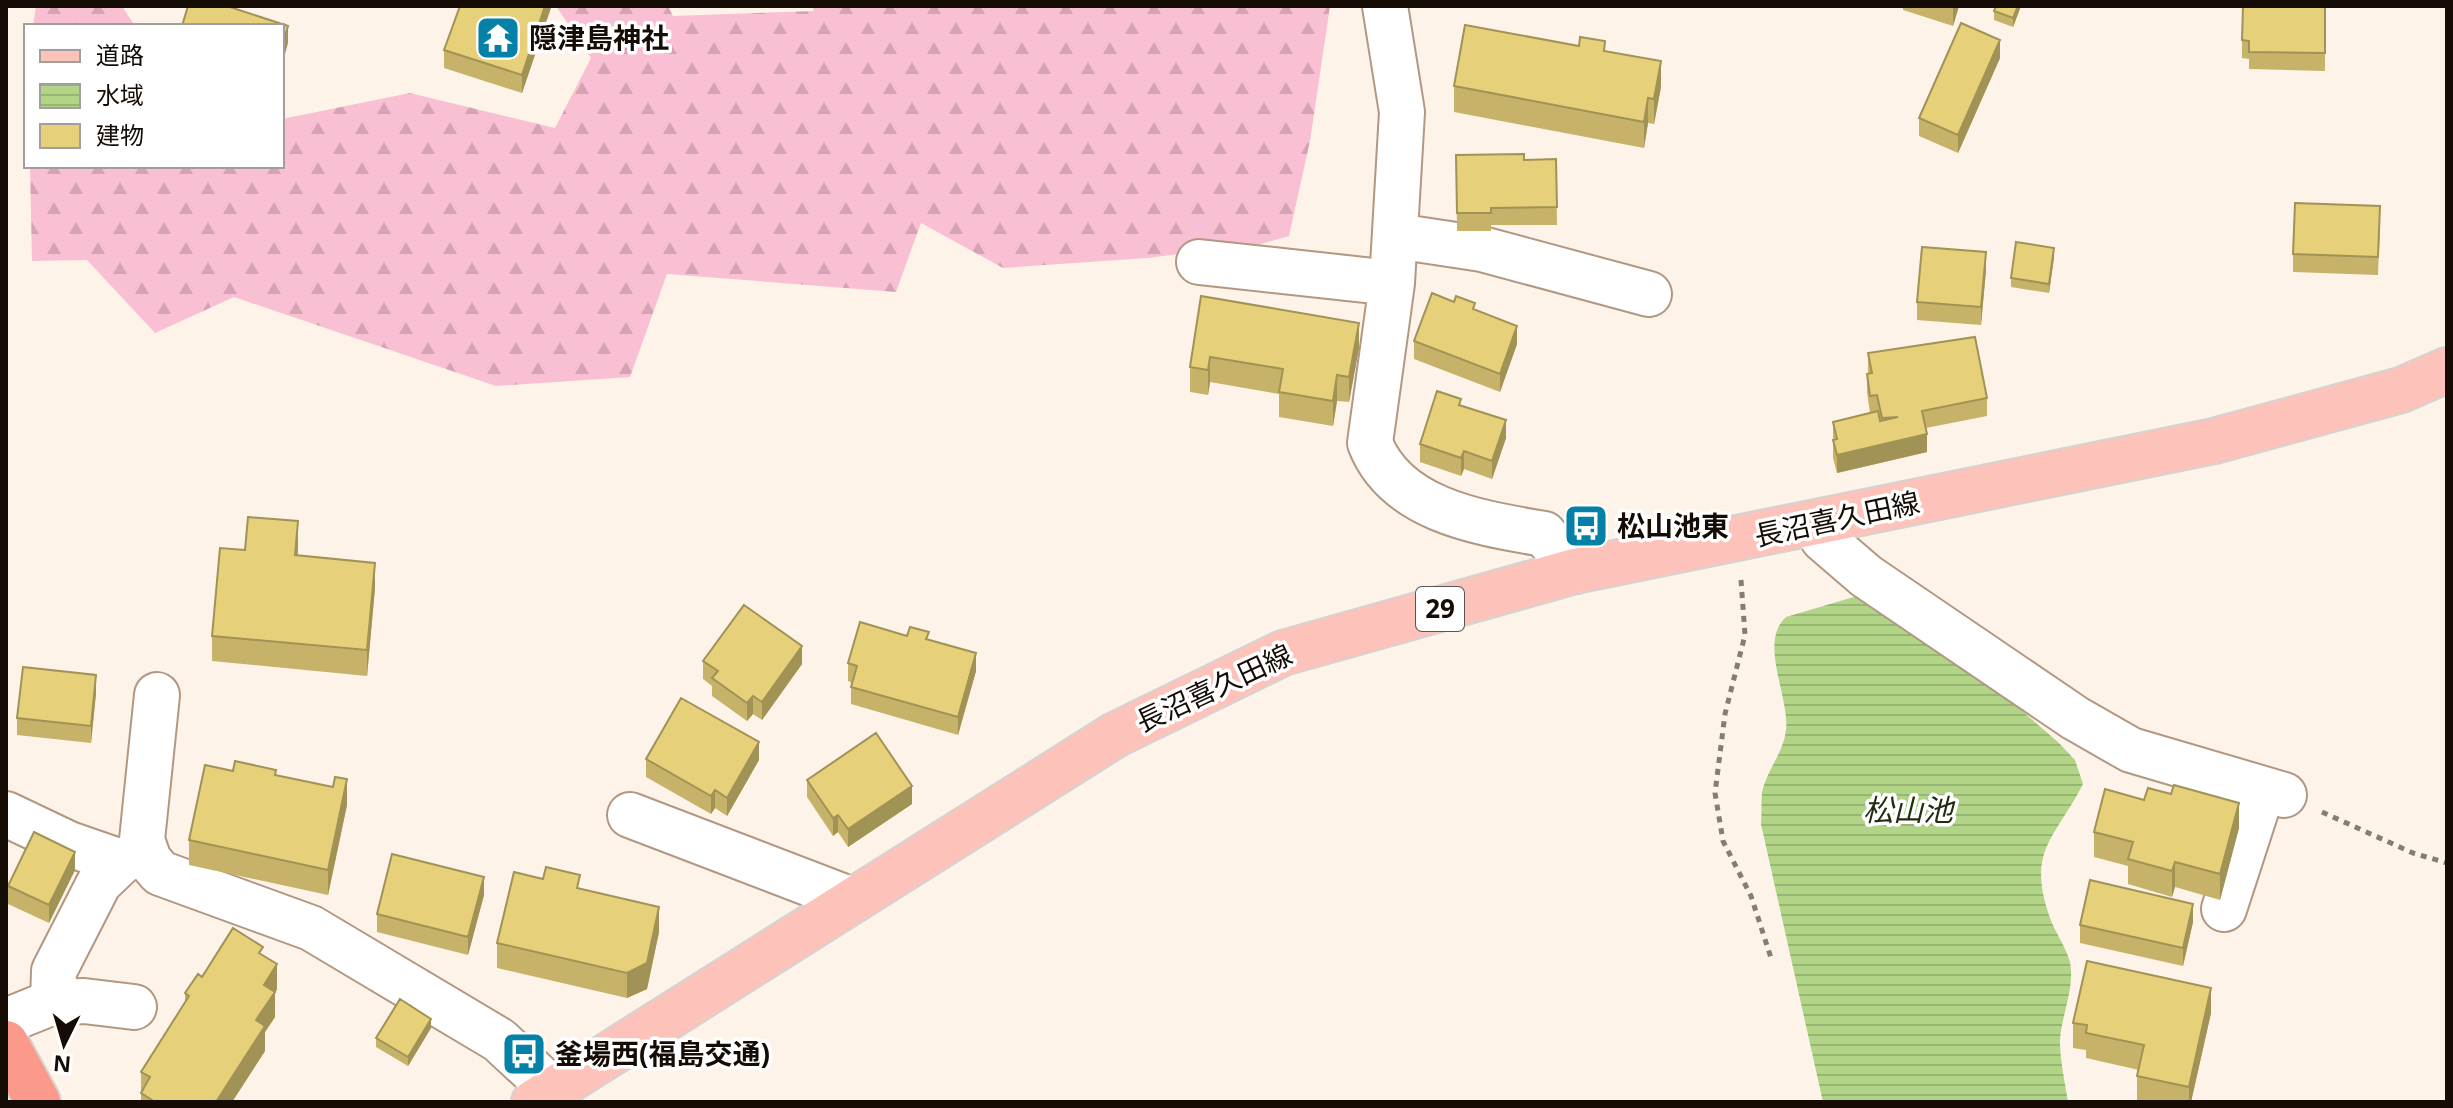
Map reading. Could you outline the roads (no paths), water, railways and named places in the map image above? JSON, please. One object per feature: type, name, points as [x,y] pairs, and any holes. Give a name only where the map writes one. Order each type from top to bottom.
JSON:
[{"type":"highway","points":[[6,1043],[38,1102]]},
{"type":"main road","name":"長沼喜久田線","points":[[544,1096],[1115,735],[1283,653],[1575,571],[2214,441],[2401,390],[2447,370]]},
{"type":"street","points":[[1385,6],[1402,112],[1392,283],[1370,443],[1377,461],[1394,482],[1471,521],[1544,534],[1575,571]]},
{"type":"street","points":[[1396,236],[1482,249],[1649,294]]},
{"type":"street","points":[[1199,262],[1392,283]]},
{"type":"street","points":[[1814,523],[1823,539],[1866,576],[2075,718],[2131,750],[2273,792],[2224,909]]},
{"type":"street","points":[[53,1002],[54,971],[99,883],[133,856],[142,840],[157,695]]},
{"type":"street","points":[[6,814],[69,844],[149,860],[160,873],[311,928],[499,1040],[544,1096]]},
{"type":"street","points":[[630,815],[852,900]]},
{"type":"street","points":[[6,1021],[53,1002],[84,1001],[134,1007]]},
{"type":"water","name":"松山池","points":[[1857,596],[1879,601],[2021,710],[2075,760],[2083,784],[2047,846],[2041,876],[2050,918],[2070,962],[2071,982],[2060,1041],[2068,1102],[1823,1102],[1761,824],[1762,797],[1786,730],[1775,655],[1778,628],[1786,617]]},
{"type":"place","name":"隠津島神社","points":[[498,38]]},
{"type":"place","name":"松山池東","points":[[1586,526]]},
{"type":"place","name":"釜場西(福島交通)","points":[[524,1054]]}]
